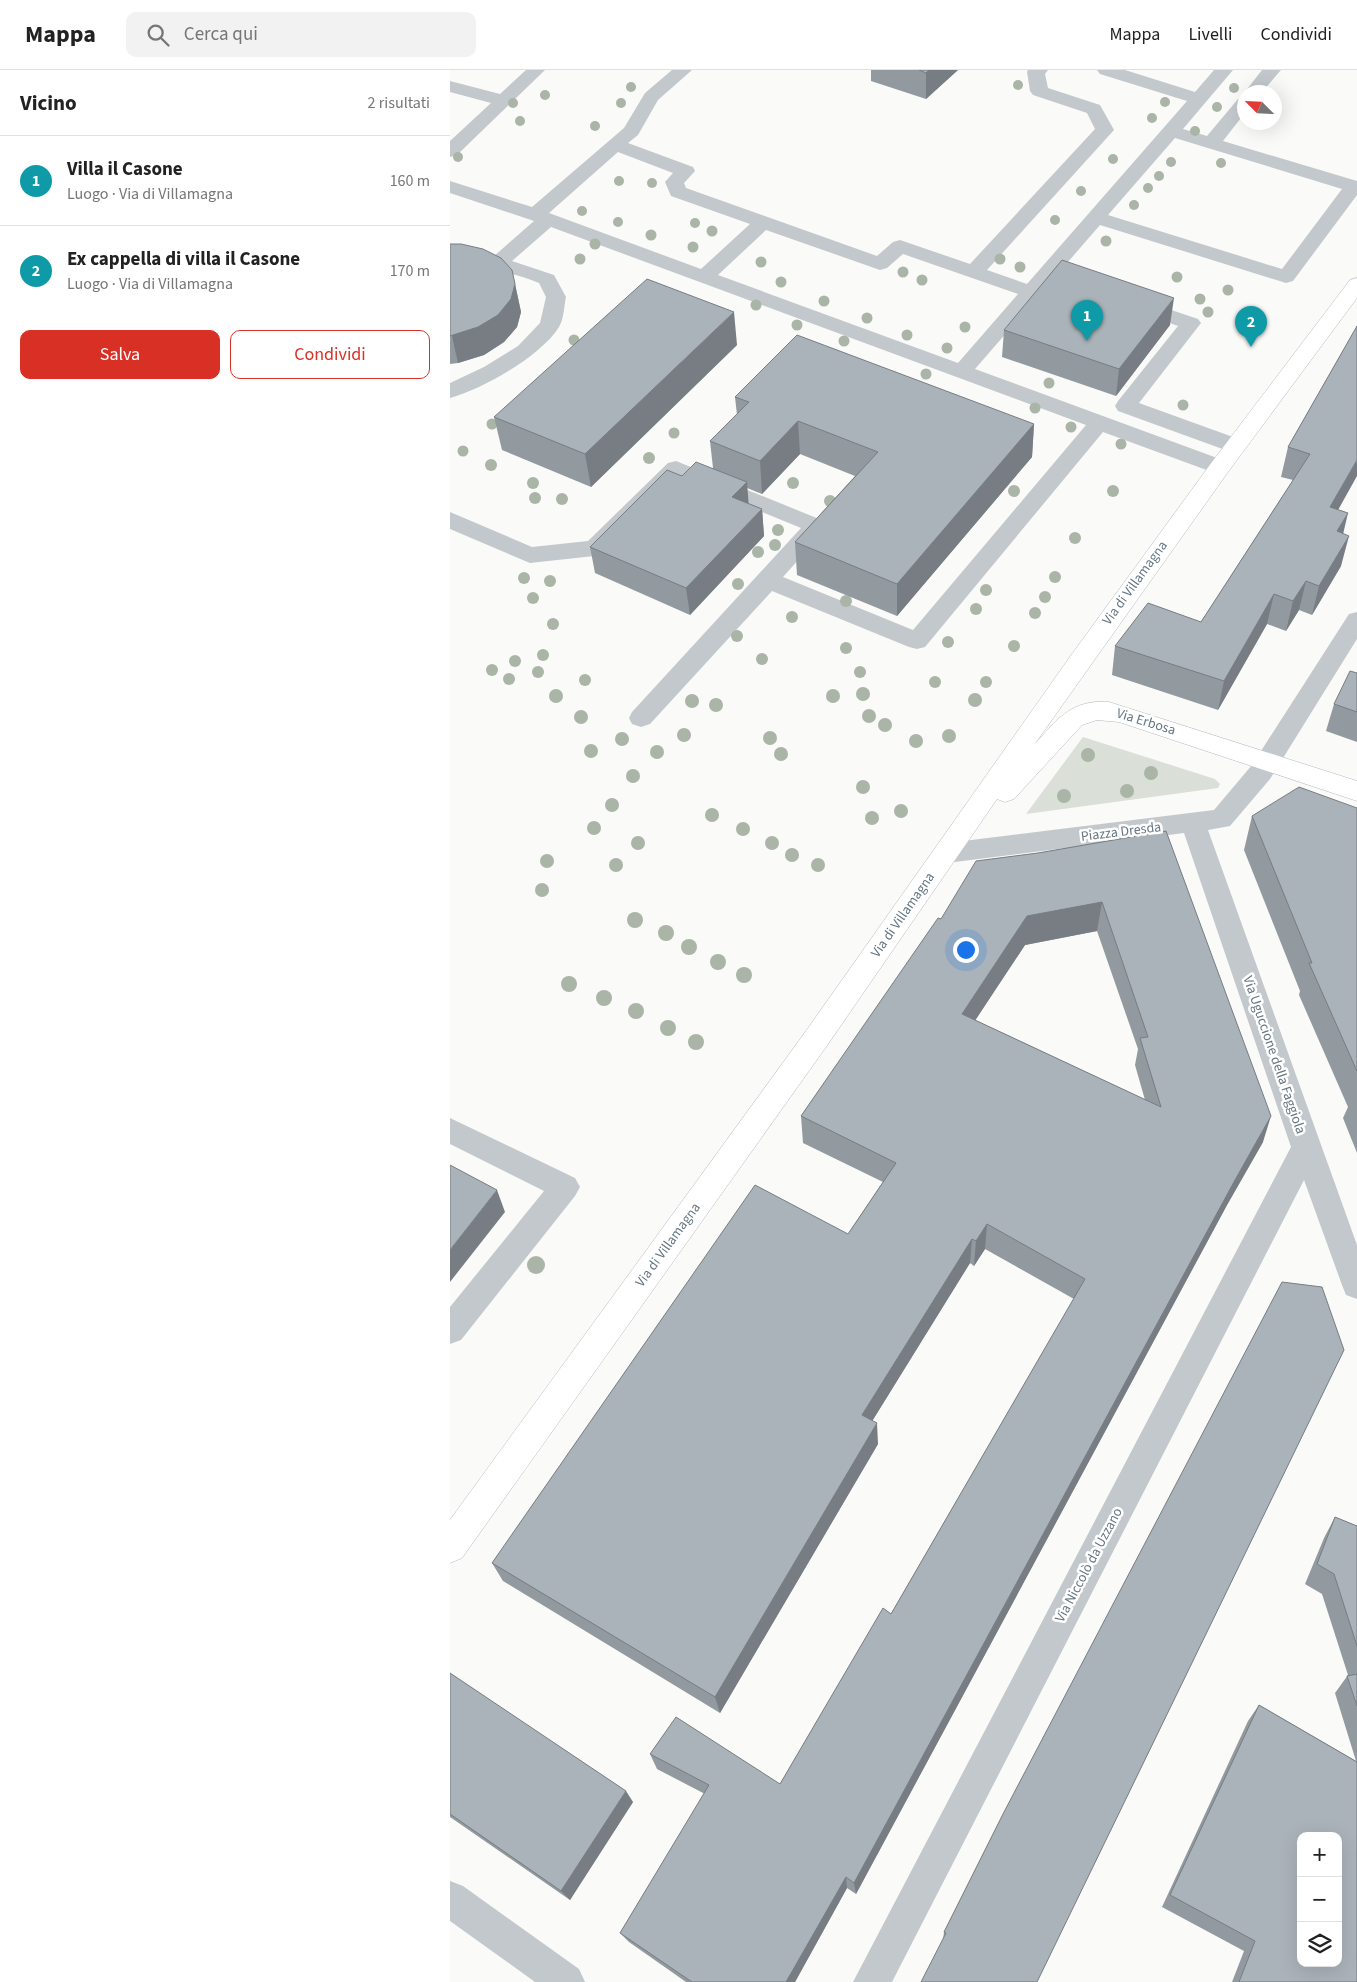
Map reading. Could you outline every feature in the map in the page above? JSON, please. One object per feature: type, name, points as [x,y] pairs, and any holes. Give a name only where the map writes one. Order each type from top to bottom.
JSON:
[{"type":"main road","name":"Via di Villamagna","points":[[450,1547],[816,1039],[1080,660],[1220,467],[1355,292]]},
{"type":"main road","name":"Via Erbosa","points":[[949,850],[1070,722],[1084,713],[1103,710],[1268,761],[1357,791]]},
{"type":"street","points":[[450,151],[536,70]]},
{"type":"street","points":[[499,262],[541,217],[631,130],[651,97],[683,70]]},
{"type":"street","points":[[974,272],[1104,130],[1094,109],[1039,91],[1036,72],[1039,70]]},
{"type":"street","points":[[1106,70],[1133,74],[1199,99]]},
{"type":"street","points":[[961,372],[1224,70]]},
{"type":"street","points":[[1259,85],[1272,70]]},
{"type":"street","points":[[450,86],[504,101]]},
{"type":"street","points":[[1212,143],[1237,112]]},
{"type":"street","points":[[1096,218],[1286,277],[1356,184],[1171,131]]},
{"type":"street","points":[[615,145],[686,171],[674,182],[678,192],[880,264],[900,246],[1030,292]]},
{"type":"street","points":[[450,187],[541,217],[1220,467]]},
{"type":"street","points":[[704,277],[763,222]]},
{"type":"street","points":[[450,259],[499,262],[526,270],[547,279],[556,297],[550,325],[525,351],[490,372],[450,391]]},
{"type":"street","points":[[1131,302],[1191,324],[1126,406],[1236,446]]},
{"type":"street","points":[[768,580],[916,641],[1099,423]]},
{"type":"street","points":[[450,520],[530,555],[594,548],[676,468],[816,526],[641,718]]},
{"type":"street","name":"Piazza Dresda","points":[[949,850],[1221,819],[1243,796],[1268,761],[1357,620]]},
{"type":"street","name":"Via Uguccione della Faggiola","points":[[1193,823],[1306,1147],[1357,1285]]},
{"type":"street","points":[[450,1130],[565,1187],[450,1330]]},
{"type":"street","name":"Via Niccolò da Uzzano","points":[[872,1982],[1306,1147]]},
{"type":"street","points":[[450,1899],[566,1982]]},
{"type":"shaded area","points":[[1083,737],[1215,779],[1220,784],[1218,788],[1026,814]]},
{"type":"building","points":[[450,244],[461,244],[483,249],[501,258],[512,270],[515,284],[511,299],[498,315],[478,327],[450,336]]},
{"type":"building","points":[[1062,260],[1174,298],[1119,369],[1004,330]]},
{"type":"building","points":[[647,279],[734,312],[585,454],[494,417]]},
{"type":"building","points":[[1357,326],[1357,460],[1330,507],[1348,513],[1337,531],[1349,536],[1319,586],[1306,581],[1293,601],[1274,594],[1224,681],[1115,646],[1148,603],[1201,622],[1310,454],[1288,447]]},
{"type":"building","points":[[797,335],[1034,424],[897,584],[795,542],[878,452],[798,421],[760,461],[710,441],[749,402],[735,397]]},
{"type":"building","points":[[696,462],[747,482],[732,497],[762,509],[686,588],[590,547],[667,470],[682,476]]},
{"type":"building","points":[[1350,671],[1357,673],[1357,712],[1334,704]]},
{"type":"building","points":[[1299,787],[1357,808],[1357,1071],[1309,963],[1312,963],[1252,816]]},
{"type":"building","points":[[1166,831],[1271,1116],[854,1883],[846,1877],[786,1982],[692,1982],[620,1933],[709,1785],[650,1754],[676,1717],[780,1784],[883,1608],[891,1614],[1085,1279],[987,1224],[976,1241],[972,1239],[862,1415],[877,1423],[715,1697],[492,1563],[755,1185],[848,1234],[896,1163],[801,1116],[938,918],[941,919],[976,861],[1038,853]],"holes":[[[1102,902],[1148,1037],[1140,1038],[1161,1107],[962,1014],[1027,916]]]},
{"type":"building","points":[[450,1165],[497,1190],[450,1250]]},
{"type":"building","points":[[1282,1282],[1322,1287],[1344,1350],[1037,1982],[921,1982],[1004,1812]]},
{"type":"building","points":[[1335,1517],[1357,1526],[1357,1646],[1334,1574],[1317,1564]]},
{"type":"building","points":[[450,1673],[626,1791],[561,1891],[450,1814]]},
{"type":"building","points":[[1357,1674],[1357,1706],[1347,1676]]},
{"type":"building","points":[[1259,1705],[1357,1762],[1357,1982],[1239,1982],[1255,1941],[1170,1895]]},
{"type":"place","name":"Villa il Casone","points":[[1087,341]]},
{"type":"place","name":"Ex cappella di villa il Casone","points":[[1251,347]]}]
